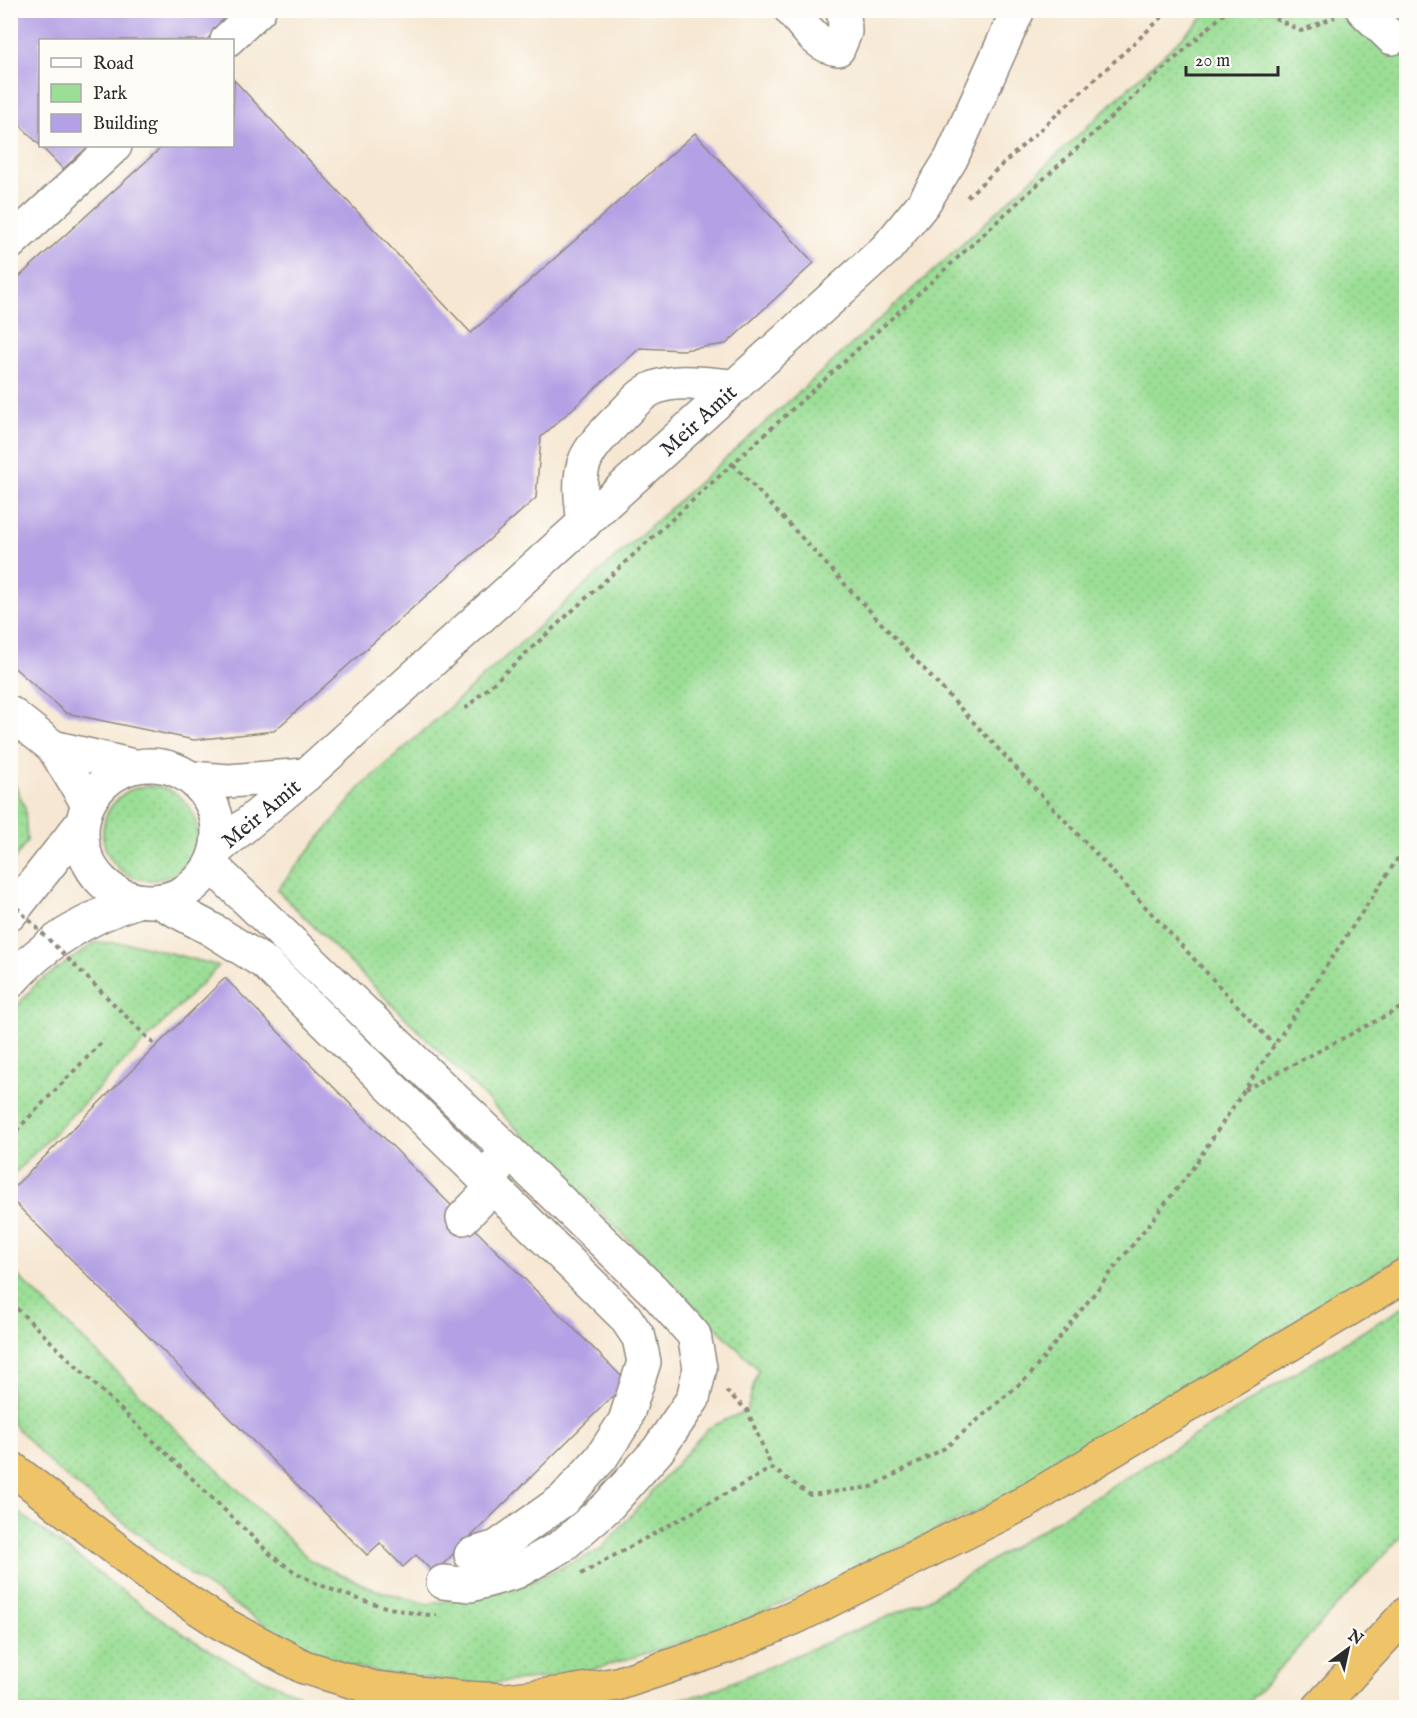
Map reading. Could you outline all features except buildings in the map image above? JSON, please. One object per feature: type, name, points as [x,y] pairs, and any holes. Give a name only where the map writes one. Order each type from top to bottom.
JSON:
[{"type":"highway","points":[[10,1467],[161,1584],[221,1623],[304,1667],[374,1688],[462,1698],[506,1700],[565,1693],[616,1684],[726,1647],[798,1616],[1024,1503],[1407,1275]]},
{"type":"highway","points":[[1318,1707],[1407,1614]]},
{"type":"street","points":[[228,39],[259,10]]},
{"type":"street","points":[[791,10],[819,42],[827,48],[838,49],[845,32],[844,10]]},
{"type":"street","name":"Meir Amit","points":[[214,857],[887,248],[923,204],[951,159],[1018,10]]},
{"type":"street","points":[[1350,13],[1392,38]]},
{"type":"street","points":[[10,243],[114,147]]},
{"type":"street","points":[[584,524],[579,489],[581,466],[587,452],[640,396],[654,387],[674,384],[736,387]]},
{"type":"street","points":[[10,713],[53,747],[134,766],[154,765],[174,769],[191,778],[205,791],[214,807],[219,825],[214,857],[196,885],[178,896],[147,901],[98,914],[67,933],[10,982]]},
{"type":"street","points":[[53,747],[85,813],[82,844],[89,864],[101,881],[117,894],[147,901],[211,929],[266,963],[625,1317],[639,1338],[644,1362],[626,1421],[601,1458],[563,1500],[497,1547],[471,1555]]},
{"type":"street","points":[[10,914],[85,813],[100,786],[115,774],[134,766]]},
{"type":"street","name":"Meir Amit","points":[[191,778],[229,781],[306,775]]},
{"type":"street","points":[[214,857],[498,1140],[654,1291],[694,1335],[700,1368],[693,1399],[658,1450],[607,1507],[562,1546],[516,1572],[471,1586],[443,1582]]},
{"type":"street","points":[[464,1218],[493,1187],[498,1140]]},
{"type":"path","points":[[465,709],[1228,10]]},
{"type":"path","points":[[1259,10],[1301,31],[1350,13]]},
{"type":"path","points":[[733,464],[1274,1045]]},
{"type":"path","points":[[700,1368],[747,1410],[771,1468],[810,1495],[871,1487],[945,1448],[1030,1375],[1190,1172],[1407,846]]},
{"type":"path","points":[[10,901],[156,1046]]},
{"type":"path","points":[[1244,1091],[1407,1005]]},
{"type":"path","points":[[10,1137],[105,1040]]},
{"type":"path","points":[[10,1302],[270,1554],[304,1577],[337,1590],[419,1615],[442,1615]]},
{"type":"path","points":[[573,1578],[771,1468]]},
{"type":"green space","points":[[1210,11],[1406,11],[1406,1254],[1011,1495],[730,1628],[571,1676],[481,1684],[391,1675],[332,1662],[281,1636],[186,1572],[56,1469],[11,1422],[10,1268],[311,1561],[376,1590],[428,1604],[514,1589],[600,1550],[708,1428],[747,1410],[758,1369],[277,890],[360,788],[953,253]]},
{"type":"green space","points":[[11,775],[25,808],[27,841],[11,864]]},
{"type":"green space","points":[[150,786],[168,789],[184,799],[194,815],[197,833],[194,851],[184,867],[168,877],[150,880],[132,877],[116,867],[106,851],[103,833],[106,815],[116,799],[132,789]]},
{"type":"green space","points":[[96,942],[136,944],[219,966],[11,1177],[11,1013],[37,983]]},
{"type":"green space","points":[[1406,1305],[1406,1531],[1244,1707],[643,1707],[704,1694],[927,1600]]},
{"type":"green space","points":[[10,1506],[126,1594],[206,1648],[247,1671],[291,1691],[336,1707],[11,1707]]}]
